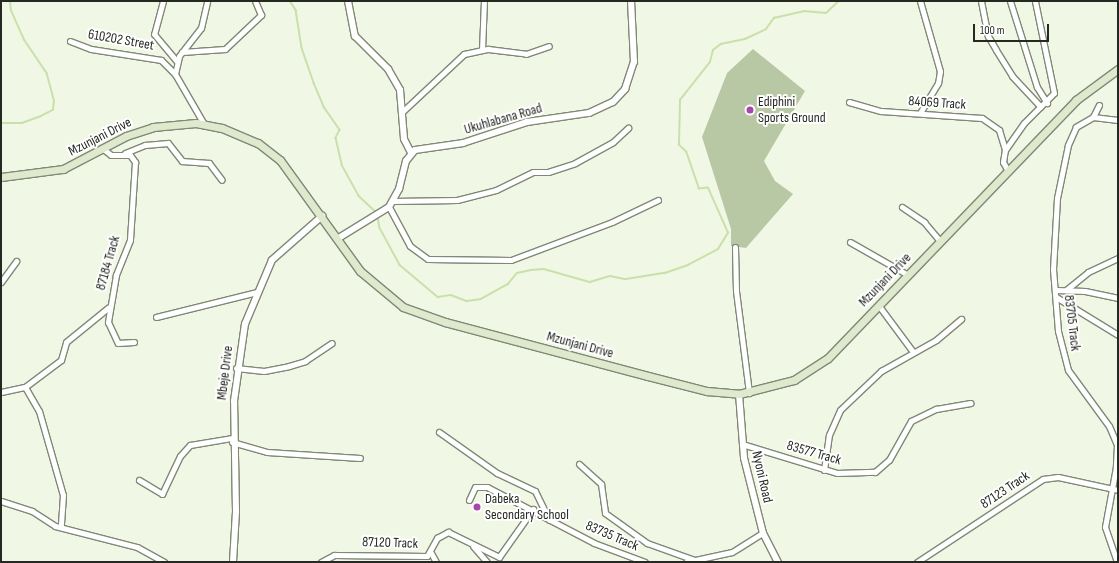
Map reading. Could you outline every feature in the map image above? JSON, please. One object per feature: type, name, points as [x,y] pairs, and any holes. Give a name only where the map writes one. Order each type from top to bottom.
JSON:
[{"type":"main road","name":"Mzunjani Drive","points":[[1,177],[22,178],[63,169],[102,148],[153,127],[204,124],[236,132],[269,150],[296,178],[337,239],[369,282],[393,301],[415,313],[707,391],[740,394],[776,387],[812,370],[878,306],[1084,92],[1118,69]]},
{"type":"street","points":[[163,1],[154,34],[177,61]]},
{"type":"street","points":[[176,74],[177,61],[182,52],[201,28],[207,1]]},
{"type":"street","points":[[182,52],[225,49],[261,15],[255,1]]},
{"type":"street","points":[[337,239],[386,209],[393,201],[411,153],[405,144],[402,112],[397,84],[355,36],[348,1]]},
{"type":"street","points":[[482,50],[484,1]]},
{"type":"street","name":"Ukuhlabana Road","points":[[411,153],[420,148],[470,141],[527,122],[590,113],[608,106],[625,89],[633,69],[631,1]]},
{"type":"street","points":[[920,1],[940,71],[938,83],[921,111]]},
{"type":"street","points":[[981,1],[988,36],[1012,76],[1041,107]]},
{"type":"street","points":[[1010,1],[1035,83],[1047,103]]},
{"type":"street","points":[[1005,150],[1024,123],[1047,103],[1054,90],[1042,51],[1035,1]]},
{"type":"street","name":"610202 Street","points":[[70,41],[96,50],[156,58],[176,74],[204,124]]},
{"type":"street","points":[[402,112],[456,60],[482,50],[526,54],[549,46]]},
{"type":"street","name":"84069 Track","points":[[850,102],[881,111],[921,111],[988,120],[1002,134],[1005,150],[1002,162],[1008,171]]},
{"type":"street","points":[[1098,105],[1093,117],[1118,120]]},
{"type":"street","name":"83705 Track","points":[[1093,117],[1080,124],[1071,134],[1059,185],[1054,251],[1056,297],[1060,339],[1068,370],[1114,436],[1117,460],[1111,487],[1105,531],[1117,562]]},
{"type":"street","points":[[393,201],[458,200],[496,190],[533,172],[548,172],[575,163],[613,142],[628,128]]},
{"type":"street","points":[[102,148],[111,155],[124,154],[145,145],[168,143],[182,161],[209,163],[222,180]]},
{"type":"street","name":"87184 Track","points":[[124,154],[132,158],[135,165],[130,240],[116,275],[109,307],[109,327],[116,341],[122,344],[134,342]]},
{"type":"street","points":[[386,209],[410,246],[428,259],[511,260],[612,222],[658,200]]},
{"type":"street","points":[[902,206],[940,241]]},
{"type":"street","name":"Mbeje Drive","points":[[233,562],[236,512],[232,440],[236,368],[257,292],[280,251],[322,216]]},
{"type":"street","points":[[850,242],[908,275]]},
{"type":"street","points":[[735,247],[736,291],[749,393]]},
{"type":"street","points":[[1066,290],[1088,272],[1118,258]]},
{"type":"street","points":[[1,282],[16,261]]},
{"type":"street","points":[[1056,290],[1066,290],[1118,298]]},
{"type":"street","points":[[156,317],[257,292]]},
{"type":"street","points":[[1056,297],[1118,335]]},
{"type":"street","points":[[878,306],[913,352]]},
{"type":"street","points":[[1,392],[25,387],[61,360],[66,342],[109,307]]},
{"type":"street","points":[[824,470],[829,435],[840,410],[881,371],[936,340],[961,320]]},
{"type":"street","points":[[236,368],[264,371],[289,366],[305,361],[332,343]]},
{"type":"street","points":[[25,387],[39,411],[63,495],[61,528]]},
{"type":"street","name":"Nyoni Road","points":[[740,394],[742,444],[763,533],[778,562]]},
{"type":"street","name":"83577 Track","points":[[742,444],[824,470],[851,474],[880,471],[911,421],[936,409],[970,403]]},
{"type":"street","points":[[439,432],[497,473],[535,491],[548,520]]},
{"type":"street","points":[[139,480],[162,494],[180,456],[190,445],[232,440],[263,452],[360,458]]},
{"type":"street","points":[[579,464],[601,484],[605,513],[653,546],[697,560]]},
{"type":"street","name":"87123 Track","points":[[917,562],[1043,479],[1058,477],[1111,487],[1118,490]]},
{"type":"street","name":"83735 Track","points":[[469,500],[475,487],[481,485],[533,509],[548,520],[613,551],[645,562]]},
{"type":"street","points":[[1,502],[32,511],[61,528],[137,547],[164,562]]},
{"type":"street","points":[[468,541],[500,557],[533,509]]},
{"type":"street","name":"87120 Track","points":[[321,562],[334,555],[424,557],[431,553],[437,538],[444,532],[468,541]]},
{"type":"street","points":[[686,562],[732,552],[763,533]]},
{"type":"street","points":[[468,541],[487,562]]},
{"type":"street","points":[[431,553],[436,562]]},
{"type":"green space","points":[[753,49],[805,91],[764,161],[775,181],[793,194],[746,248],[731,246],[731,229],[702,137],[727,73]]},
{"type":"waterway","points":[[1,123],[22,123],[41,116],[53,110],[54,101],[47,74],[24,40],[11,11],[10,1]]},
{"type":"waterway","points":[[290,1],[296,10],[302,48],[314,83],[324,107],[340,130],[336,138],[342,165],[359,196],[376,212]]},
{"type":"waterway","points":[[378,217],[380,228],[400,265],[438,297],[451,295],[467,301],[481,299],[508,284],[517,273],[531,270],[544,269],[590,282],[610,276],[626,279],[665,273],[688,265],[718,249],[728,233],[708,188],[699,189],[686,152],[679,145],[680,100],[710,62],[713,50],[721,44],[745,39],[766,29],[774,18],[804,11],[826,13],[839,1]]},
{"type":"place","name":"Ediphini Sports Ground","points":[[750,110]]},
{"type":"place","name":"Dabeka Secondary School","points":[[477,507]]}]
